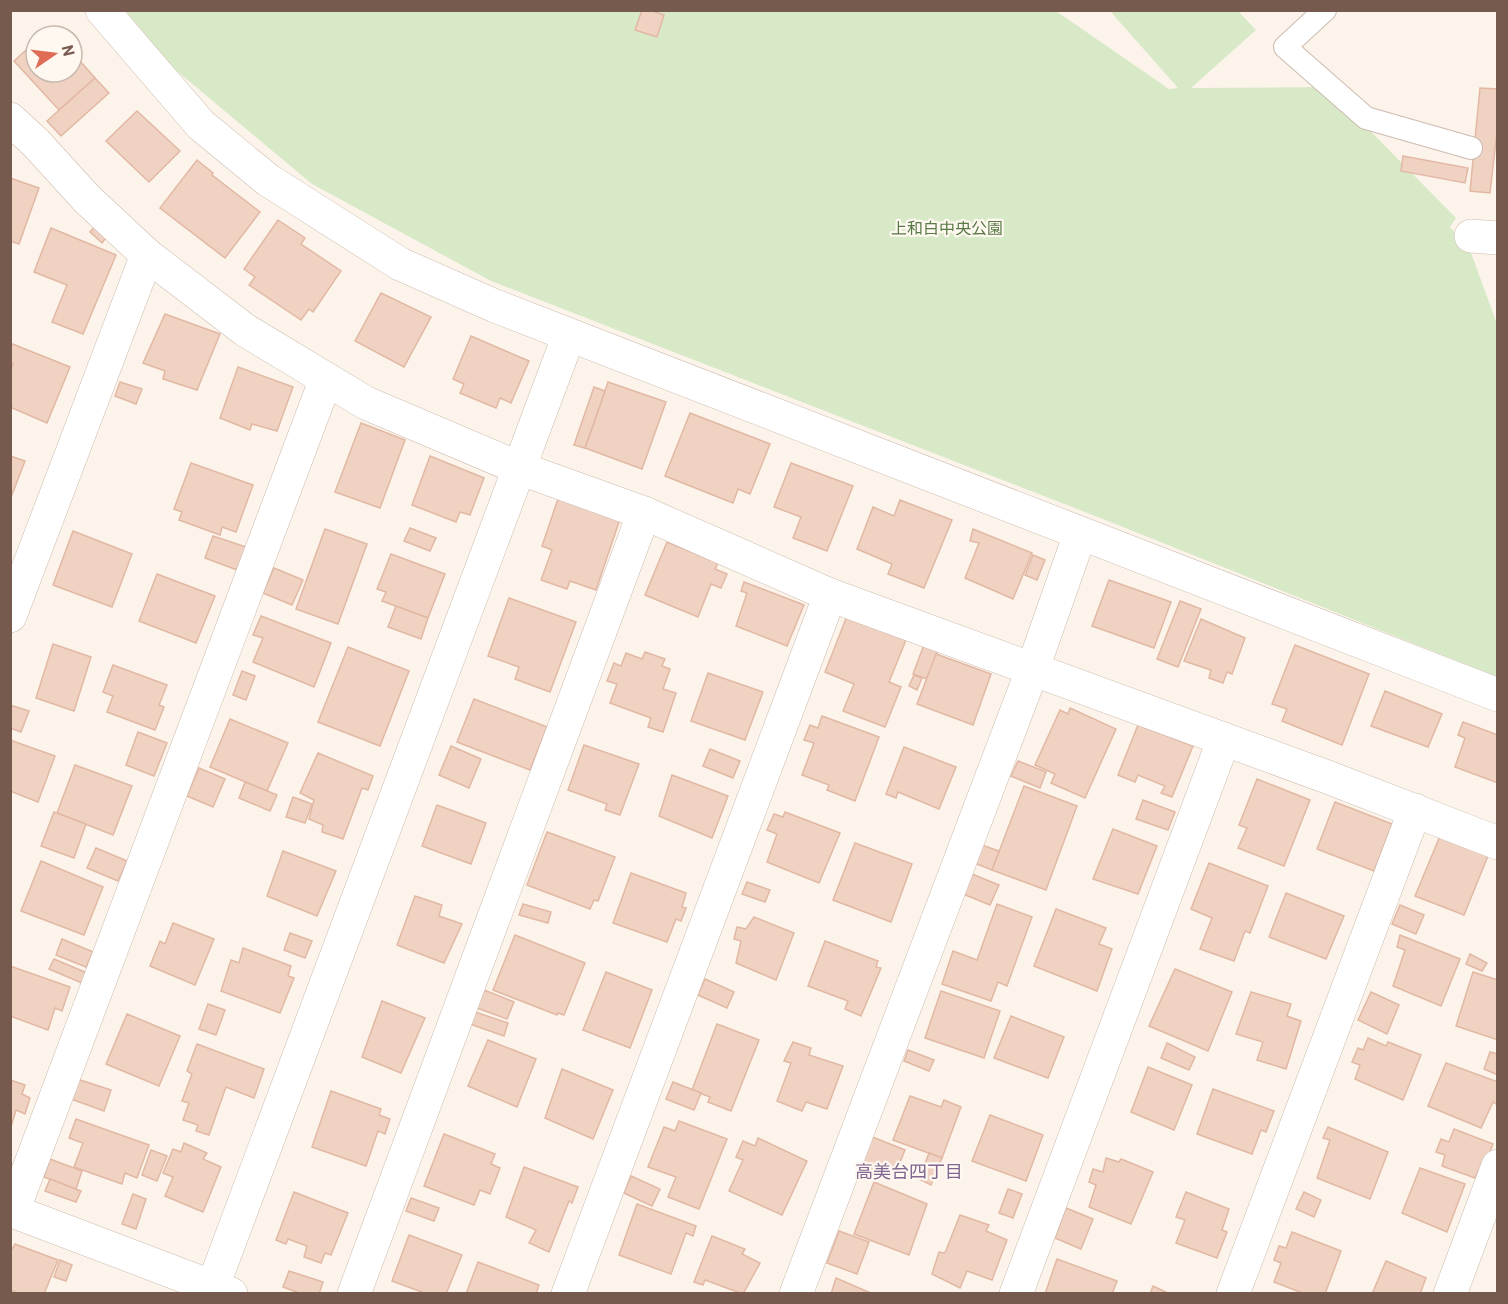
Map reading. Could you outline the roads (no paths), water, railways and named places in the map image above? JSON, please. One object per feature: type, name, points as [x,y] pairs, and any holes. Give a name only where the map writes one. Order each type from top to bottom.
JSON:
[{"type":"street","points":[[102,10],[201,125],[268,180],[400,264],[495,306],[1497,695]]},
{"type":"street","points":[[10,119],[36,143],[87,199],[147,255],[245,330],[366,403],[519,468],[644,513],[830,595],[1415,810],[1497,843]]},
{"type":"street","points":[[10,616],[147,255]]},
{"type":"street","points":[[327,379],[12,1210],[218,1291],[569,335]]},
{"type":"street","points":[[354,1293],[644,513]]},
{"type":"street","points":[[796,1293],[1033,668],[1080,534]]},
{"type":"street","points":[[568,1293],[830,595]]},
{"type":"street","points":[[1016,1293],[1224,739]]},
{"type":"street","points":[[1233,1293],[1415,810]]},
{"type":"street","points":[[1450,1293],[1497,1167]]},
{"type":"lane","points":[[1325,10],[1285,47],[1366,118],[1471,148]]},
{"type":"district","name":"高美台四丁目","points":[[909,1171]]},
{"type":"park label","name":"上和白中央公園","points":[[947,227]]}]
